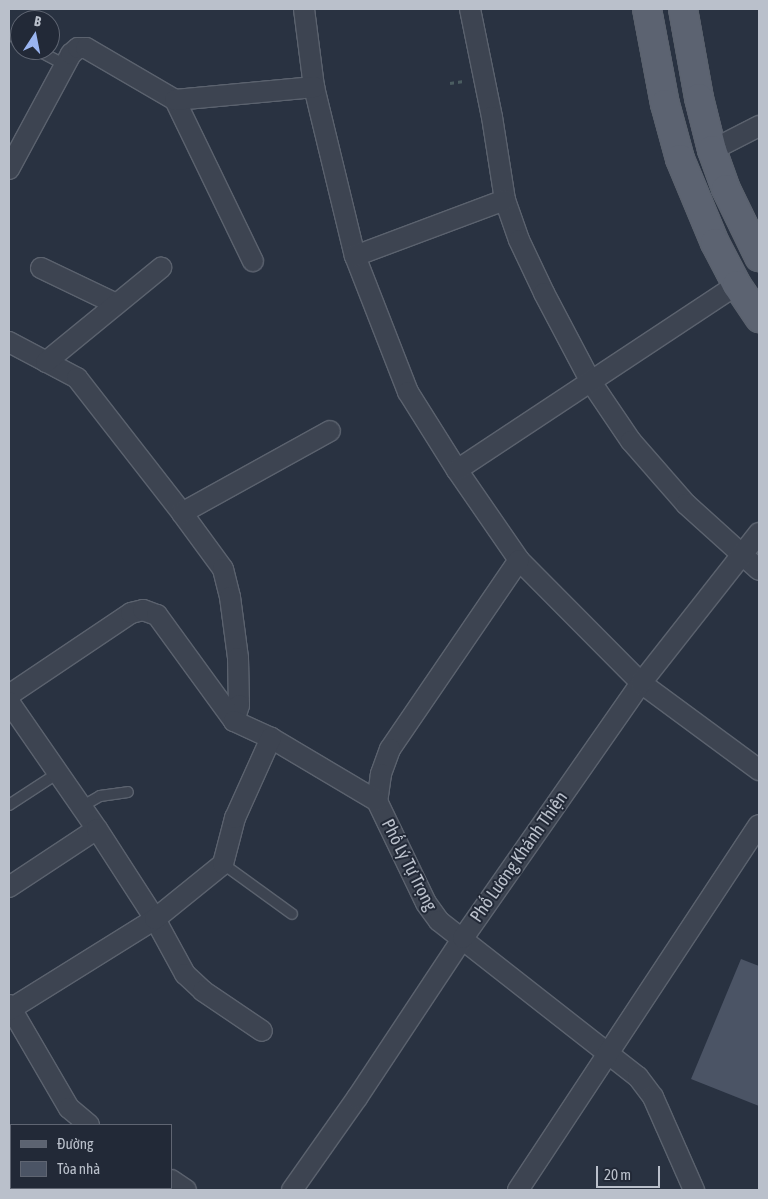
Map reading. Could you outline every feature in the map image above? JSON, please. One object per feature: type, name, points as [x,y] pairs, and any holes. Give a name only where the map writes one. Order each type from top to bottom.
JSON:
[{"type":"main road","points":[[647,9],[665,104],[680,159],[695,200],[737,285],[759,318]]},
{"type":"main road","points":[[683,9],[699,98],[712,150],[726,189],[759,257]]},
{"type":"street","points":[[304,9],[314,87],[356,256],[408,392],[457,470],[519,560],[641,683],[759,770]]},
{"type":"street","points":[[470,9],[505,200],[519,240],[544,293],[591,382],[630,441],[686,504],[740,555],[759,570]]},
{"type":"street","points":[[9,169],[71,54],[78,48],[86,48],[175,100],[253,261]]},
{"type":"street","points":[[175,100],[314,87]]},
{"type":"street","points":[[712,150],[759,126]]},
{"type":"street","points":[[356,256],[505,200]]},
{"type":"street","points":[[41,268],[116,304]]},
{"type":"street","points":[[46,362],[161,268]]},
{"type":"street","points":[[457,470],[737,285]]},
{"type":"street","points":[[9,342],[77,378],[182,513],[222,569],[230,598],[238,658],[239,705],[234,721]]},
{"type":"street","points":[[182,513],[330,431]]},
{"type":"street","name":"Phố Lương Khánh Thiện","points":[[292,1190],[357,1098],[463,938],[641,683],[759,533]]},
{"type":"street","name":"Phố Lý Tự Trọng","points":[[519,560],[390,749],[381,774],[377,801],[426,903],[439,921],[638,1077],[653,1097],[694,1190]]},
{"type":"street","points":[[9,695],[131,613],[142,610],[157,615],[234,721],[271,738],[377,801]]},
{"type":"street","points":[[9,702],[97,829],[155,919],[185,974],[202,991],[262,1031]]},
{"type":"street","points":[[87,1124],[69,1108],[10,1008],[155,919],[223,864],[236,818],[271,738]]},
{"type":"street","points":[[518,1190],[759,825]]},
{"type":"street","points":[[9,887],[97,829]]},
{"type":"street","points":[[172,1181],[186,1190]]},
{"type":"lane","points":[[56,60],[65,65]]},
{"type":"lane","points":[[9,805],[58,774]]},
{"type":"lane","points":[[81,807],[100,796],[128,792]]},
{"type":"lane","points":[[223,864],[292,914]]},
{"type":"building","points":[[741,959],[759,966],[759,1106],[691,1079]]}]
